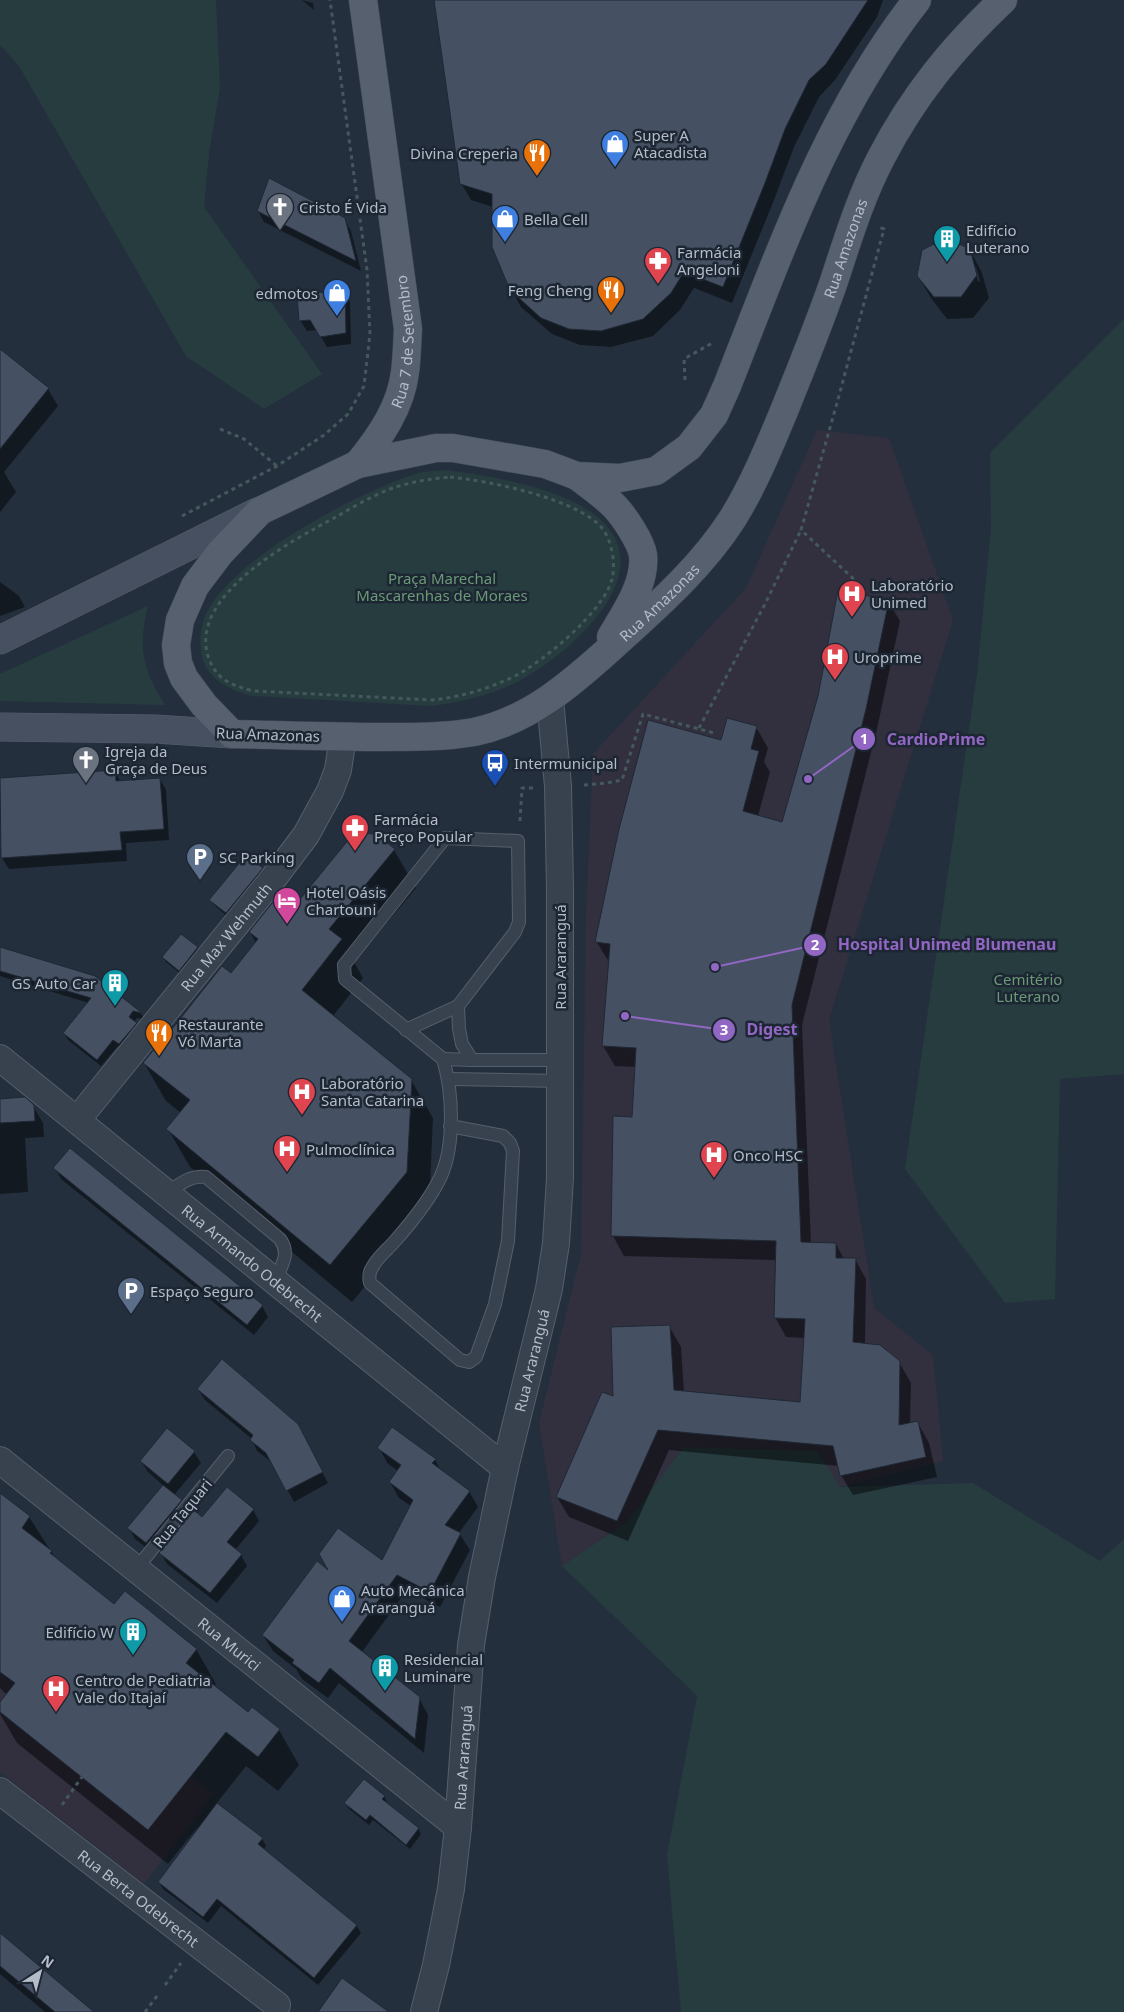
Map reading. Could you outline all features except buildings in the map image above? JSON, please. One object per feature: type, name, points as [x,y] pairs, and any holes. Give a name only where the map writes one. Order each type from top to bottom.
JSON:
[{"type":"main road","name":"Rua 7 de Setembro","points":[[358,464],[378,440],[400,396],[405,372],[408,329],[363,0]]},
{"type":"main road","points":[[0,640],[260,510],[358,464],[436,448],[452,448],[545,464],[577,476],[620,478],[656,471],[689,447],[714,415],[802,196],[833,132],[889,35],[917,0]]},
{"type":"main road","name":"Rua Amazonas","points":[[0,727],[155,729],[232,734],[343,737],[424,737],[475,732],[510,720],[550,699],[582,675],[690,573],[733,518],[762,463],[808,352],[855,218],[880,159],[914,99],[966,35],[1003,0]]},
{"type":"main road","points":[[577,476],[616,507],[633,532],[643,554],[640,580],[628,609],[596,662]]},
{"type":"main road","points":[[232,734],[204,705],[184,678],[178,663],[176,644],[180,620],[196,586],[220,553],[260,510]]},
{"type":"street","name":"Rua Araranguá","points":[[424,2012],[451,1889],[458,1827],[471,1645],[482,1577],[549,1289],[556,1243],[560,1178],[558,786],[550,699]]},
{"type":"street","name":"Rua Max Wehmuth","points":[[77,1120],[272,880],[306,835],[330,791],[338,770],[343,737]]},
{"type":"street","name":"Rua Armando Odebrecht","points":[[0,1058],[506,1468]]},
{"type":"street","name":"Rua Murici","points":[[0,1460],[458,1827]]},
{"type":"street","name":"Rua Berta Odebrecht","points":[[0,1791],[277,2005]]},
{"type":"lane","points":[[406,1030],[458,1006],[515,932],[519,922],[518,841],[445,838],[344,965],[345,979],[406,1030],[444,1059],[472,1060],[560,1070]]},
{"type":"lane","points":[[458,1006],[458,1029],[462,1044],[472,1060]]},
{"type":"lane","points":[[444,1059],[449,1079],[450,1126],[446,1162],[433,1189],[398,1238],[371,1268],[369,1276],[370,1283],[460,1360],[469,1362],[476,1357],[495,1304],[508,1241],[513,1151],[510,1142],[503,1136],[450,1126]]},
{"type":"lane","points":[[449,1079],[560,1070]]},
{"type":"lane","points":[[167,1193],[189,1178],[198,1176],[206,1178],[280,1239],[285,1246],[286,1256],[275,1281]]},
{"type":"lane","name":"Rua Taquari","points":[[136,1569],[228,1456]]},
{"type":"path","points":[[175,520],[277,466],[324,435],[348,414],[364,386],[370,334],[367,270],[330,0]]},
{"type":"path","points":[[699,728],[765,604],[801,530],[884,229],[855,218]]},
{"type":"path","points":[[364,386],[370,388]]},
{"type":"path","points":[[220,429],[244,440],[277,466]]},
{"type":"path","points":[[450,477],[525,491],[571,509],[602,528],[611,549],[614,566],[612,580],[594,609],[584,622],[548,656],[517,675],[484,690],[432,700],[254,691],[242,688],[221,678],[211,665],[207,654],[206,641],[209,623],[223,598],[251,570],[286,546],[388,490],[416,481],[450,477]]},
{"type":"path","points":[[801,530],[858,583],[856,593]]},
{"type":"path","points":[[575,785],[606,784],[622,780],[643,714],[714,733]]},
{"type":"path","points":[[47,1827],[82,1777]]},
{"type":"path","points":[[145,2012],[157,1996]]},
{"type":"shaded area","points":[[817,430],[889,438],[953,620],[829,1020],[874,1308],[933,1355],[943,1461],[840,1487],[684,1447],[627,1522],[562,1566],[539,1423],[581,1254],[586,914],[593,754],[746,588]]},
{"type":"shaded area","name":"Centro de Pediatria Vale do Itajaí","points":[[0,1623],[213,1793],[144,1884],[0,1772]]},
{"type":"green space","points":[[0,0],[216,0],[220,88],[209,153],[204,207],[322,374],[264,409],[186,356],[19,66],[0,45]]},
{"type":"green space","name":"Cemitério Luterano","points":[[1124,319],[1124,1074],[1060,1079],[1055,1299],[1005,1303],[905,1169],[977,674],[991,528],[990,453]]},
{"type":"green space","name":"Praça Marechal Mascarenhas de Moraes","points":[[446,470],[508,480],[553,493],[591,512],[605,524],[618,546],[620,569],[613,592],[599,614],[580,636],[538,670],[519,681],[487,694],[432,706],[252,696],[226,686],[213,676],[203,661],[201,652],[200,637],[202,625],[215,600],[235,577],[262,555],[293,534],[359,497],[416,474]]},
{"type":"green space","points":[[148,606],[143,634],[144,657],[151,680],[165,705],[0,701],[0,674]]},
{"type":"green space","points":[[684,1447],[817,1451],[840,1487],[973,1483],[1100,1561],[1124,1539],[1124,2012],[681,2012],[667,1855],[697,1696],[562,1566],[627,1522]]},
{"type":"place","name":"Super A Atacadista","points":[[615,168]]},
{"type":"place","name":"Divina Creperia","points":[[537,177]]},
{"type":"place","name":"Cristo É Vida","points":[[280,231]]},
{"type":"place","name":"Bella Cell","points":[[505,243]]},
{"type":"place","name":"Edifício Luterano","points":[[947,263]]},
{"type":"place","name":"Farmácia Angeloni","points":[[658,285]]},
{"type":"place","name":"Feng Cheng","points":[[611,314]]},
{"type":"place","name":"edmotos","points":[[337,317]]},
{"type":"place","name":"Laboratório Unimed","points":[[852,618]]},
{"type":"place","name":"Uroprime","points":[[835,681]]},
{"type":"place","name":"CardioPrime","points":[[808,779]]},
{"type":"place","name":"Igreja da Graça de Deus","points":[[86,784]]},
{"type":"place","name":"Intermunicipal","points":[[495,787]]},
{"type":"place","name":"Farmácia Preço Popular","points":[[355,852]]},
{"type":"place","name":"SC Parking","points":[[200,881]]},
{"type":"place","name":"Hotel Oásis Chartouni","points":[[287,925]]},
{"type":"place","name":"Hospital Unimed Blumenau","points":[[715,967]]},
{"type":"place","name":"GS Auto Car","points":[[115,1007]]},
{"type":"place","name":"Digest","points":[[625,1016]]},
{"type":"place","name":"Restaurante Vó Marta","points":[[159,1057]]},
{"type":"place","name":"Laboratório Santa Catarina","points":[[302,1116]]},
{"type":"place","name":"Pulmoclínica","points":[[287,1173]]},
{"type":"place","name":"Onco HSC","points":[[714,1179]]},
{"type":"place","name":"Espaço Seguro","points":[[131,1315]]},
{"type":"place","name":"Auto Mecânica Araranguá","points":[[342,1623]]},
{"type":"place","name":"Edifício W","points":[[133,1656]]},
{"type":"place","name":"Residencial Luminare","points":[[385,1692]]},
{"type":"place","name":"Centro de Pediatria Vale do Itajaí","points":[[56,1713]]}]
